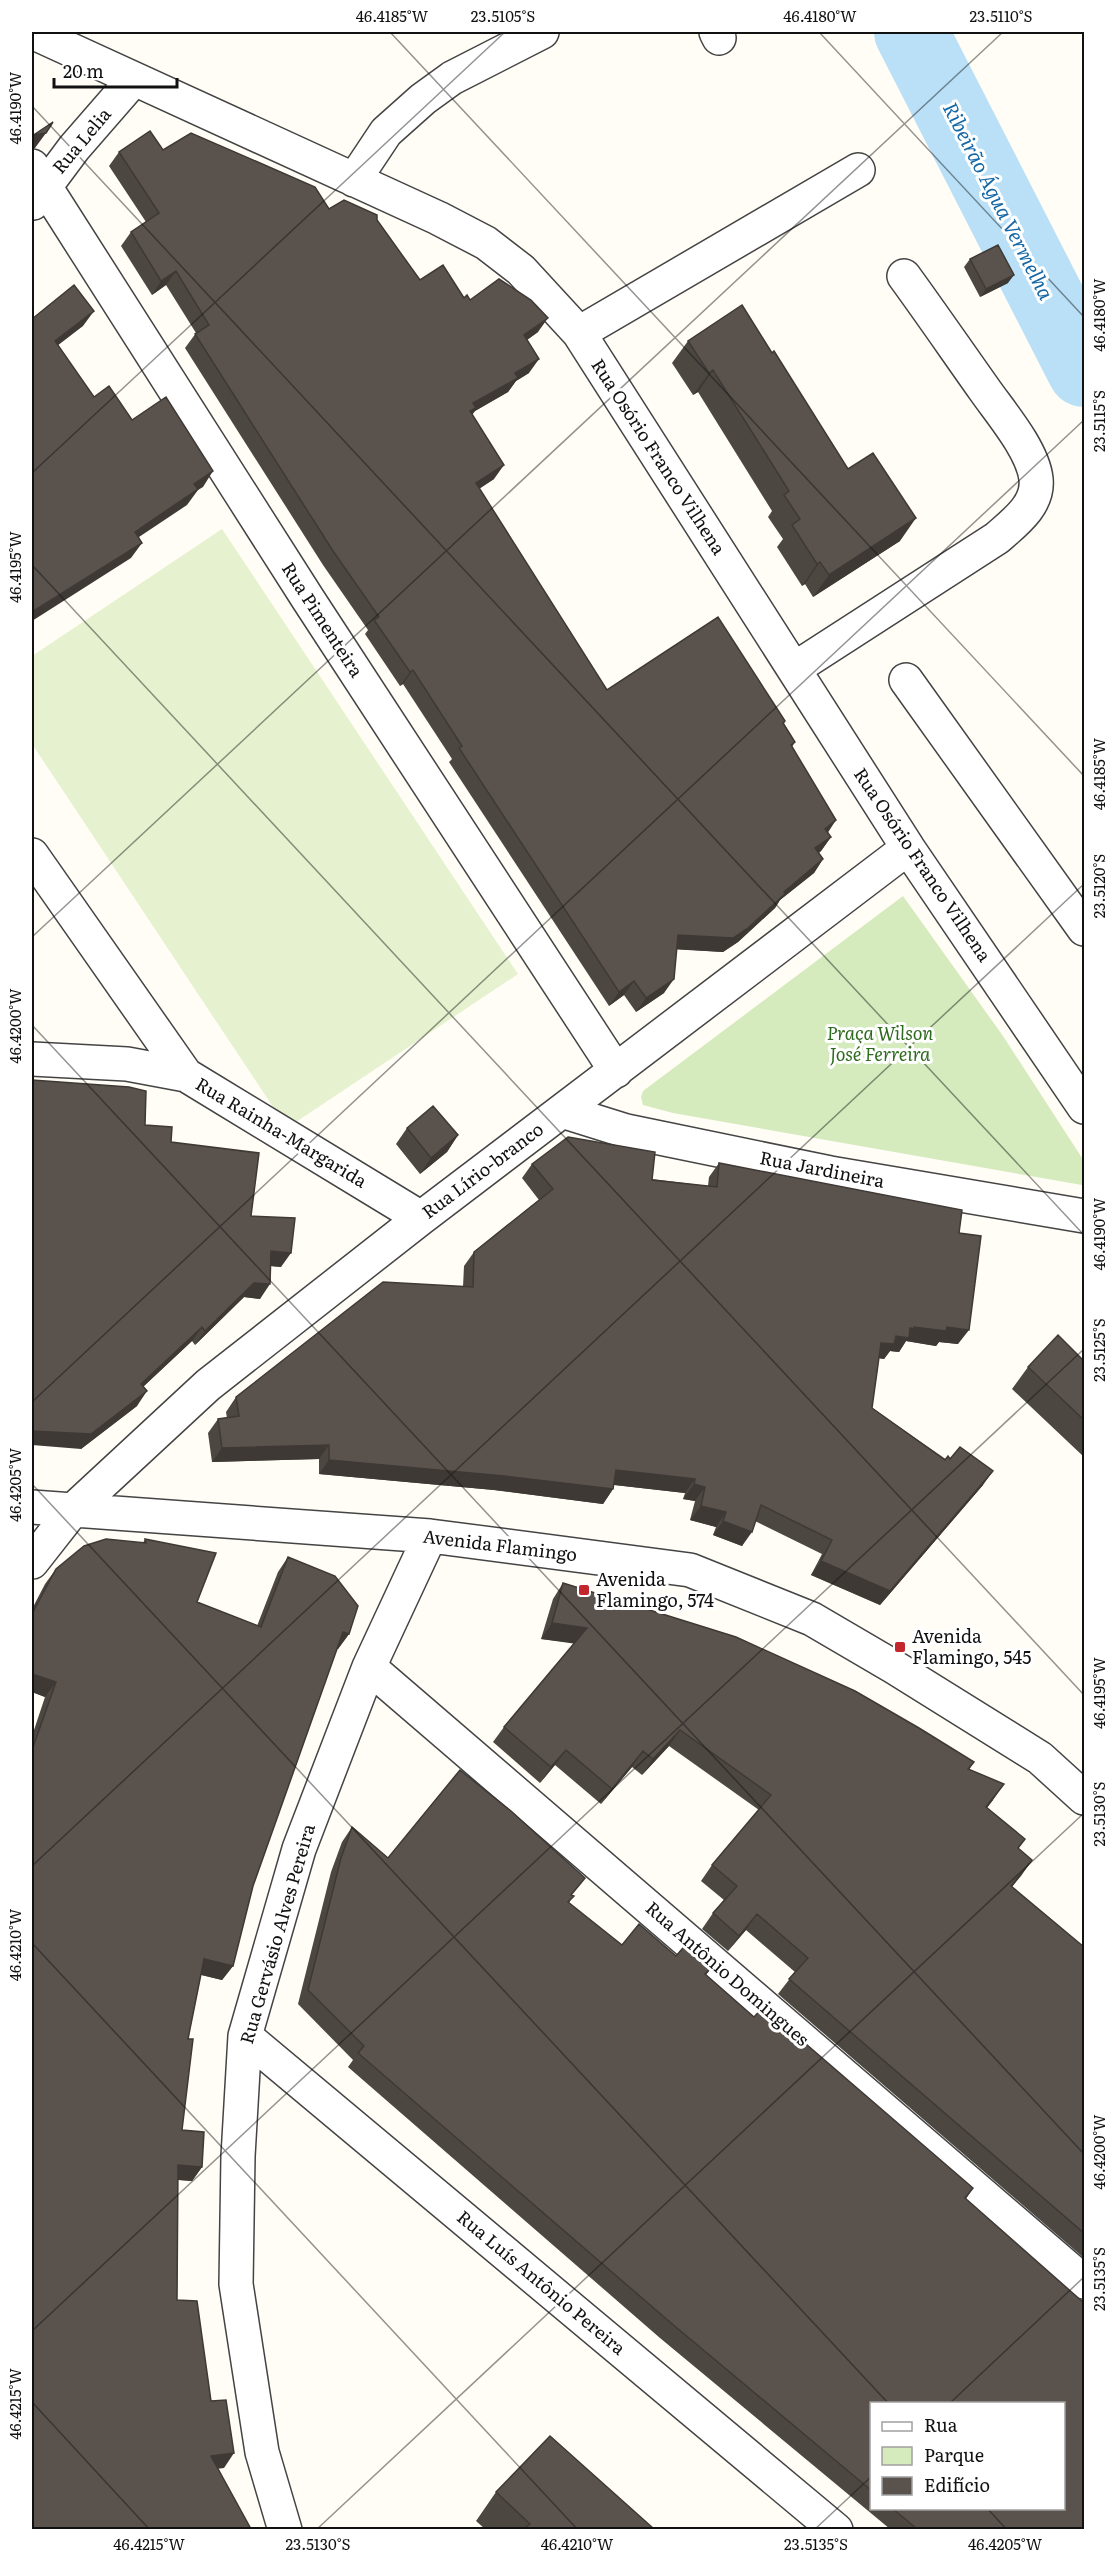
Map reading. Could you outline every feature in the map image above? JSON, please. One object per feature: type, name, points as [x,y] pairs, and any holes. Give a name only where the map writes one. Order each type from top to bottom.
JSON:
[{"type":"street","name":"Rua Osório Franco Vilhena","points":[[32,32],[486,243],[521,270],[579,333],[908,848],[1083,1100]]},
{"type":"street","points":[[354,180],[386,132],[423,99],[452,78],[542,32]]},
{"type":"street","name":"Rua Lelia","points":[[36,186],[134,79]]},
{"type":"street","points":[[579,333],[858,170]]},
{"type":"street","name":"Rua Pimenteira","points":[[36,186],[616,1071]]},
{"type":"street","points":[[794,669],[997,538],[1023,514],[1034,498],[1036,480],[1031,460],[1010,426],[904,276]]},
{"type":"street","points":[[906,680],[1084,929]]},
{"type":"street","name":"Rua Lírio-branco","points":[[32,1562],[72,1511],[208,1385],[421,1218],[908,848]]},
{"type":"street","name":"Rua Rainha-Margarida","points":[[32,855],[186,1075],[421,1218]]},
{"type":"street","points":[[32,1059],[127,1064],[186,1075]]},
{"type":"street","name":"Rua Jardineira","points":[[562,1111],[626,1131],[796,1166],[1084,1216]]},
{"type":"street","name":"Avenida Flamingo","points":[[32,1507],[430,1536],[690,1570],[812,1619],[894,1666],[1040,1758],[1084,1798]]},
{"type":"street","name":"Rua Gervásio Alves Pereira","points":[[285,2529],[262,2452],[236,2284],[238,2156],[245,2036],[298,1849],[369,1667],[430,1536]]},
{"type":"street","name":"Rua Antônio Domingues","points":[[369,1667],[1084,2282]]},
{"type":"street","name":"Rua Luís Antônio Pereira","points":[[245,2036],[836,2529]]},
{"type":"green space","points":[[222,529],[518,974],[287,1128],[32,744],[32,656]]},
{"type":"green space","name":"Praça Wilson José Ferreira","points":[[903,896],[1003,1036],[1084,1161],[1084,1183],[1082,1185],[673,1113],[643,1105],[641,1097],[643,1091]]},
{"type":"building","points":[[53,122],[46,133],[34,135]]},
{"type":"building","points":[[150,131],[163,150],[191,133],[315,187],[329,209],[344,200],[377,215],[377,220],[420,280],[443,265],[464,298],[467,295],[470,300],[499,279],[531,300],[548,318],[524,335],[539,359],[515,373],[518,378],[473,403],[476,408],[470,411],[504,465],[476,483],[607,690],[718,617],[785,721],[783,723],[795,742],[791,745],[836,820],[825,829],[831,837],[815,848],[823,859],[784,892],[785,894],[748,928],[733,938],[678,935],[674,979],[646,998],[634,981],[619,992],[459,748],[462,746],[413,670],[410,672],[374,620],[379,617],[333,551],[195,334],[209,325],[176,271],[161,281],[131,232],[159,213],[119,152]]},
{"type":"building","points":[[998,245],[1014,275],[986,289],[970,259]]},
{"type":"building","points":[[74,285],[94,311],[55,341],[94,397],[109,386],[132,420],[166,397],[213,471],[194,484],[198,489],[135,532],[142,543],[32,612],[32,319]]},
{"type":"building","points":[[742,305],[772,353],[774,351],[848,469],[873,453],[916,518],[829,575],[820,562],[817,564],[792,525],[800,519],[784,495],[789,491],[713,370],[709,373],[688,341]]},
{"type":"building","points":[[32,1080],[129,1087],[146,1091],[145,1125],[172,1127],[171,1142],[259,1153],[251,1216],[295,1218],[291,1253],[271,1251],[270,1284],[254,1283],[205,1331],[202,1327],[141,1384],[147,1391],[91,1434],[32,1431]]},
{"type":"building","points":[[433,1106],[458,1135],[431,1158],[407,1128]]},
{"type":"building","points":[[568,1137],[655,1152],[652,1180],[717,1187],[719,1163],[962,1210],[959,1233],[981,1236],[969,1330],[947,1327],[946,1331],[914,1327],[914,1329],[910,1328],[909,1338],[896,1336],[894,1344],[881,1343],[872,1408],[945,1460],[948,1456],[950,1459],[960,1447],[993,1471],[890,1591],[821,1561],[832,1540],[761,1505],[752,1532],[723,1521],[726,1512],[701,1506],[705,1487],[694,1484],[695,1479],[616,1470],[613,1489],[504,1476],[329,1460],[329,1445],[222,1448],[218,1419],[239,1416],[236,1397],[383,1282],[473,1287],[474,1252],[553,1189],[532,1164]]},
{"type":"building","points":[[1058,1335],[1084,1361],[1084,1420],[1028,1367]]},
{"type":"building","points":[[106,1539],[146,1543],[145,1539],[216,1553],[197,1602],[261,1627],[288,1557],[335,1576],[358,1606],[349,1634],[343,1632],[253,1886],[233,1966],[204,1959],[188,2039],[193,2039],[182,2130],[204,2132],[202,2167],[178,2165],[177,2300],[197,2301],[211,2401],[226,2400],[234,2453],[211,2456],[251,2529],[32,2529],[32,1750],[56,1682],[32,1674],[32,1614],[56,1569],[84,1546]]},
{"type":"building","points":[[563,1583],[736,1637],[855,1691],[974,1762],[968,1769],[1004,1784],[986,1807],[1025,1839],[1018,1848],[1032,1860],[1011,1886],[1084,1947],[1084,2233],[789,1979],[808,1958],[757,1914],[739,1936],[713,1913],[737,1886],[712,1865],[771,1795],[680,1730],[653,1759],[643,1751],[612,1789],[566,1750],[551,1767],[504,1727],[587,1628],[552,1623]]},
{"type":"building","points":[[460,1770],[511,1811],[585,1878],[568,1902],[622,1945],[639,1924],[676,1956],[688,1942],[714,1965],[705,1974],[754,2017],[763,2007],[973,2188],[965,2198],[1084,2303],[1084,2529],[917,2529],[894,2510],[1065,2510],[1065,2402],[870,2402],[870,2489],[671,2323],[358,2053],[364,2046],[308,1990],[341,1858],[352,1827],[388,1858]]},
{"type":"building","points":[[550,2436],[654,2529],[524,2529],[530,2524],[496,2492]]},
{"type":"waterway","name":"Ribeirão Água Vermelha","points":[[911,32],[1084,370]]},
{"type":"place","name":"Avenida Flamingo, 574","points":[[584,1590]]},
{"type":"place","name":"Avenida Flamingo, 545","points":[[900,1647]]}]
